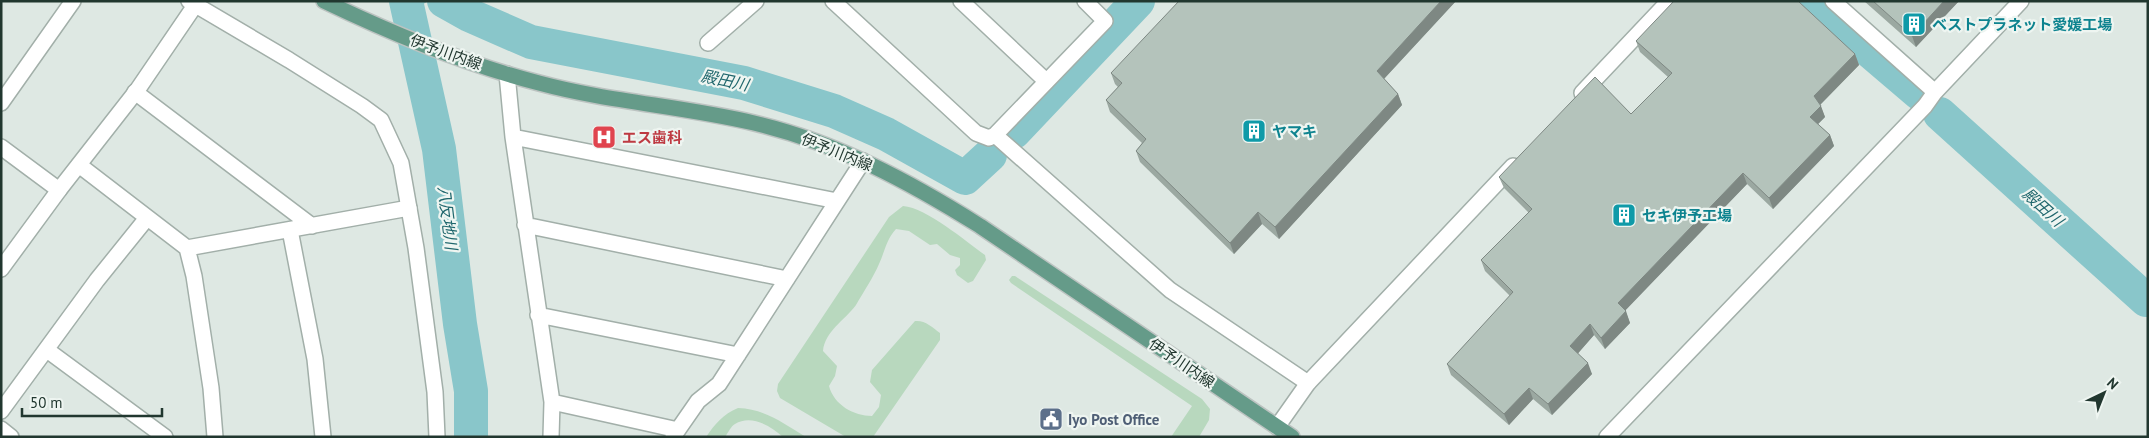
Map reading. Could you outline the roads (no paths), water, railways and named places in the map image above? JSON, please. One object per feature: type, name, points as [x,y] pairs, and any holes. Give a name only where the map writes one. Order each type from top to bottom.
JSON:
[{"type":"main road","name":"伊予川内線","points":[[324,1],[357,17],[447,54],[507,74],[578,91],[754,123],[796,135],[863,162],[912,186],[980,226],[1292,437]]},
{"type":"street","points":[[1,103],[73,1]]},
{"type":"street","points":[[708,43],[756,1]]},
{"type":"street","points":[[833,1],[976,133],[989,138],[995,135],[1105,20],[1085,1]]},
{"type":"street","points":[[961,1],[1046,81]]},
{"type":"street","points":[[1574,102],[1669,1]]},
{"type":"street","points":[[1832,1],[1935,92]]},
{"type":"street","points":[[1607,437],[1925,106],[1935,92],[2020,1]]},
{"type":"street","points":[[1,269],[135,92],[193,2],[297,65],[381,120],[401,163],[409,208],[435,392],[437,437]]},
{"type":"street","points":[[507,74],[512,137],[552,402],[551,437]]},
{"type":"street","points":[[135,92],[312,226]]},
{"type":"street","points":[[995,135],[1170,290],[1308,382]]},
{"type":"street","points":[[512,137],[837,201]]},
{"type":"street","points":[[1,147],[59,190]]},
{"type":"street","points":[[1277,427],[1308,382],[1526,152]]},
{"type":"street","points":[[552,402],[676,433],[698,401],[719,384],[863,162]]},
{"type":"street","points":[[79,165],[187,248],[194,276],[211,388],[215,437]]},
{"type":"street","points":[[187,248],[409,208]]},
{"type":"street","points":[[1,411],[97,280],[147,218]]},
{"type":"street","points":[[525,225],[787,279]]},
{"type":"street","points":[[290,230],[315,360],[323,437]]},
{"type":"street","points":[[538,315],[738,355]]},
{"type":"street","points":[[47,350],[164,437]]},
{"type":"street","points":[[1,429],[12,437]]},
{"type":"water","points":[[391,1],[433,1],[421,5],[419,13],[422,23],[405,15]]},
{"type":"water","points":[[433,1],[459,1],[477,11],[506,16],[501,23],[527,35],[544,40],[542,49],[529,45]]},
{"type":"waterway","name":"八反地川","points":[[406,1],[439,149],[460,324],[471,391],[471,437]]},
{"type":"waterway","name":"殿田川","points":[[444,1],[469,15],[531,42],[744,83],[834,111],[886,134],[965,178],[990,155]]},
{"type":"waterway","name":"殿田川","points":[[1014,132],[1138,1]]},
{"type":"waterway","name":"殿田川","points":[[1811,1],[1919,93]]},
{"type":"waterway","name":"殿田川","points":[[1940,114],[2146,300]]},
{"type":"place","name":"ベストプラネット愛媛工場","points":[[1914,24]]},
{"type":"place","name":"ヤマキ","points":[[1254,131]]},
{"type":"place","name":"エス歯科","points":[[604,137]]},
{"type":"place","name":"セキ伊予工場","points":[[1624,215]]},
{"type":"place","name":"Iyo Post Office","points":[[1051,419]]}]
